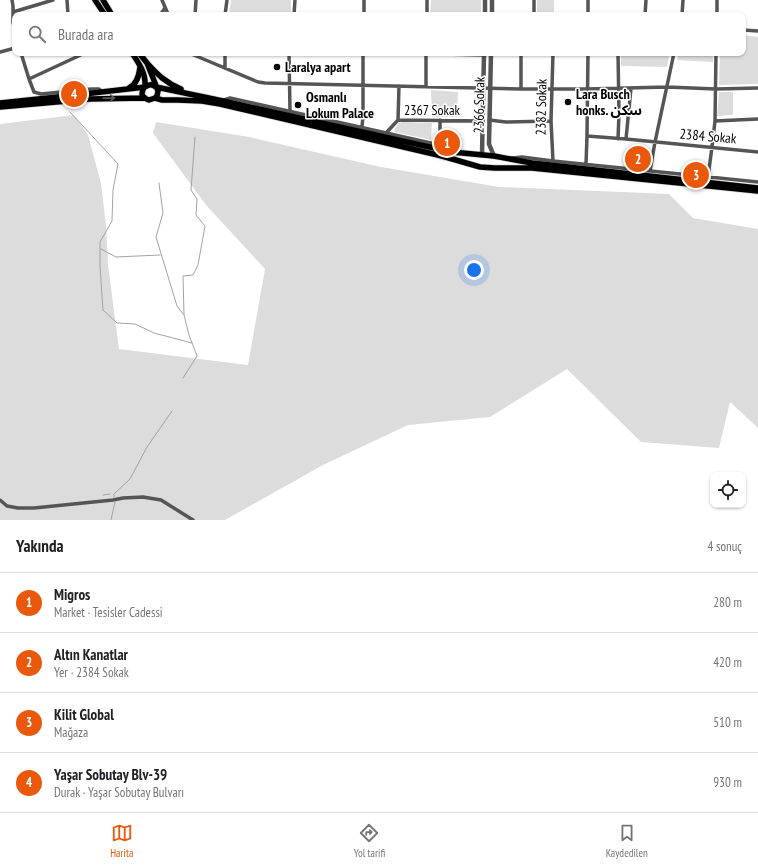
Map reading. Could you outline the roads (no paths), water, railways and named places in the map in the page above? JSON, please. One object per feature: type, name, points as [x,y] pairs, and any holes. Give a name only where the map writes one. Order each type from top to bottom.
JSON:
[{"type":"main road","points":[[95,0],[103,12]]},
{"type":"main road","points":[[103,0],[110,12]]},
{"type":"main road","points":[[134,56],[140,65],[144,76],[145,87],[142,94],[145,98]]},
{"type":"main road","points":[[141,56],[160,78],[177,88],[202,96]]},
{"type":"main road","points":[[147,63],[158,94],[155,98]]},
{"type":"main road","points":[[127,88],[133,86],[137,81],[140,74],[140,65]]},
{"type":"main road","points":[[0,103],[67,94],[145,87],[149,84],[156,87],[224,100],[443,151],[494,156],[532,163],[758,188]]},
{"type":"main road","points":[[0,108],[90,99],[145,98],[151,100],[155,98],[162,100],[202,101],[442,156],[480,167],[532,168],[758,191]]},
{"type":"main road","points":[[480,167],[477,161],[482,155]]},
{"type":"main road","points":[[492,168],[496,162],[494,156]]},
{"type":"street","points":[[12,0],[13,12],[53,0]]},
{"type":"street","points":[[67,0],[68,12]]},
{"type":"street","points":[[162,0],[167,12]]},
{"type":"street","points":[[195,12],[196,0]]},
{"type":"street","points":[[225,12],[227,0]]},
{"type":"street","points":[[294,12],[295,0]]},
{"type":"street","points":[[364,0],[364,12]]},
{"type":"street","points":[[427,0],[427,12]]},
{"type":"street","points":[[485,0],[485,12]]},
{"type":"street","points":[[492,0],[492,12]]},
{"type":"street","points":[[534,0],[534,12]]},
{"type":"street","points":[[588,0],[588,12]]},
{"type":"street","points":[[645,12],[646,0]]},
{"type":"street","points":[[682,12],[683,0]]},
{"type":"street","points":[[717,12],[718,0]]},
{"type":"street","points":[[162,12],[165,8]]},
{"type":"street","points":[[746,30],[758,31]]},
{"type":"street","points":[[0,52],[12,49]]},
{"type":"street","points":[[22,56],[34,92],[41,94],[67,94]]},
{"type":"street","points":[[29,79],[79,56]]},
{"type":"street","points":[[196,56],[258,82],[265,83],[521,89],[587,89],[667,86],[716,89],[758,88]]},
{"type":"street","points":[[225,56],[225,68]]},
{"type":"street","points":[[289,56],[290,111]]},
{"type":"street","points":[[362,127],[363,56]]},
{"type":"street","points":[[426,56],[426,86]]},
{"type":"street","name":"2366 Sokak","points":[[482,155],[484,56]]},
{"type":"street","name":"2366 Sokak","points":[[491,56],[489,144],[494,156]]},
{"type":"street","points":[[521,56],[521,89]]},
{"type":"street","name":"2382 Sokak","points":[[553,56],[551,121],[553,161]]},
{"type":"street","points":[[586,164],[588,56]]},
{"type":"street","points":[[618,56],[618,138]]},
{"type":"street","points":[[650,171],[673,56]]},
{"type":"street","points":[[708,177],[715,120],[716,56]]},
{"type":"street","points":[[398,120],[399,86]]},
{"type":"street","points":[[626,139],[631,88]]},
{"type":"street","points":[[224,100],[230,98],[362,127],[453,148],[459,153]]},
{"type":"street","points":[[715,120],[758,119]]},
{"type":"street","name":"2367 Sokak","points":[[386,133],[398,120],[483,121]]},
{"type":"street","points":[[440,120],[440,145]]},
{"type":"street","points":[[489,120],[506,122],[551,121]]},
{"type":"street","name":"2384 Sokak","points":[[587,136],[758,152]]},
{"type":"street","points":[[505,158],[522,157],[758,182]]},
{"type":"street","points":[[0,500],[7,506],[34,508],[143,497],[161,500],[193,520]]},
{"type":"waterway","points":[[70,112],[118,164],[113,190],[112,221],[100,242],[103,310],[117,323],[135,324],[154,333],[192,343]]},
{"type":"waterway","points":[[183,378],[197,356],[189,335],[184,315],[183,276],[193,275],[198,265],[205,226],[196,215],[197,199],[191,190],[195,137]]},
{"type":"waterway","points":[[159,183],[163,213],[156,237],[177,306],[183,314]]},
{"type":"waterway","points":[[101,249],[116,257],[160,255]]},
{"type":"waterway","points":[[114,497],[114,494],[130,479],[147,447],[172,411]]},
{"type":"waterway","points":[[103,495],[110,494]]},
{"type":"waterway","points":[[111,520],[115,502]]},
{"type":"place","name":"Laralya apart","points":[[277,67]]},
{"type":"place","name":"Yaşar Sobutay Blv-39","points":[[74,94]]},
{"type":"place","name":"Lara Busch honks. سكن","points":[[568,102]]},
{"type":"place","name":"Osmanlı Lokum Palace","points":[[298,105]]},
{"type":"place","name":"Migros","points":[[447,143]]},
{"type":"place","name":"Altın Kanatlar","points":[[638,159]]},
{"type":"place","name":"Kilit Global","points":[[696,175]]}]
